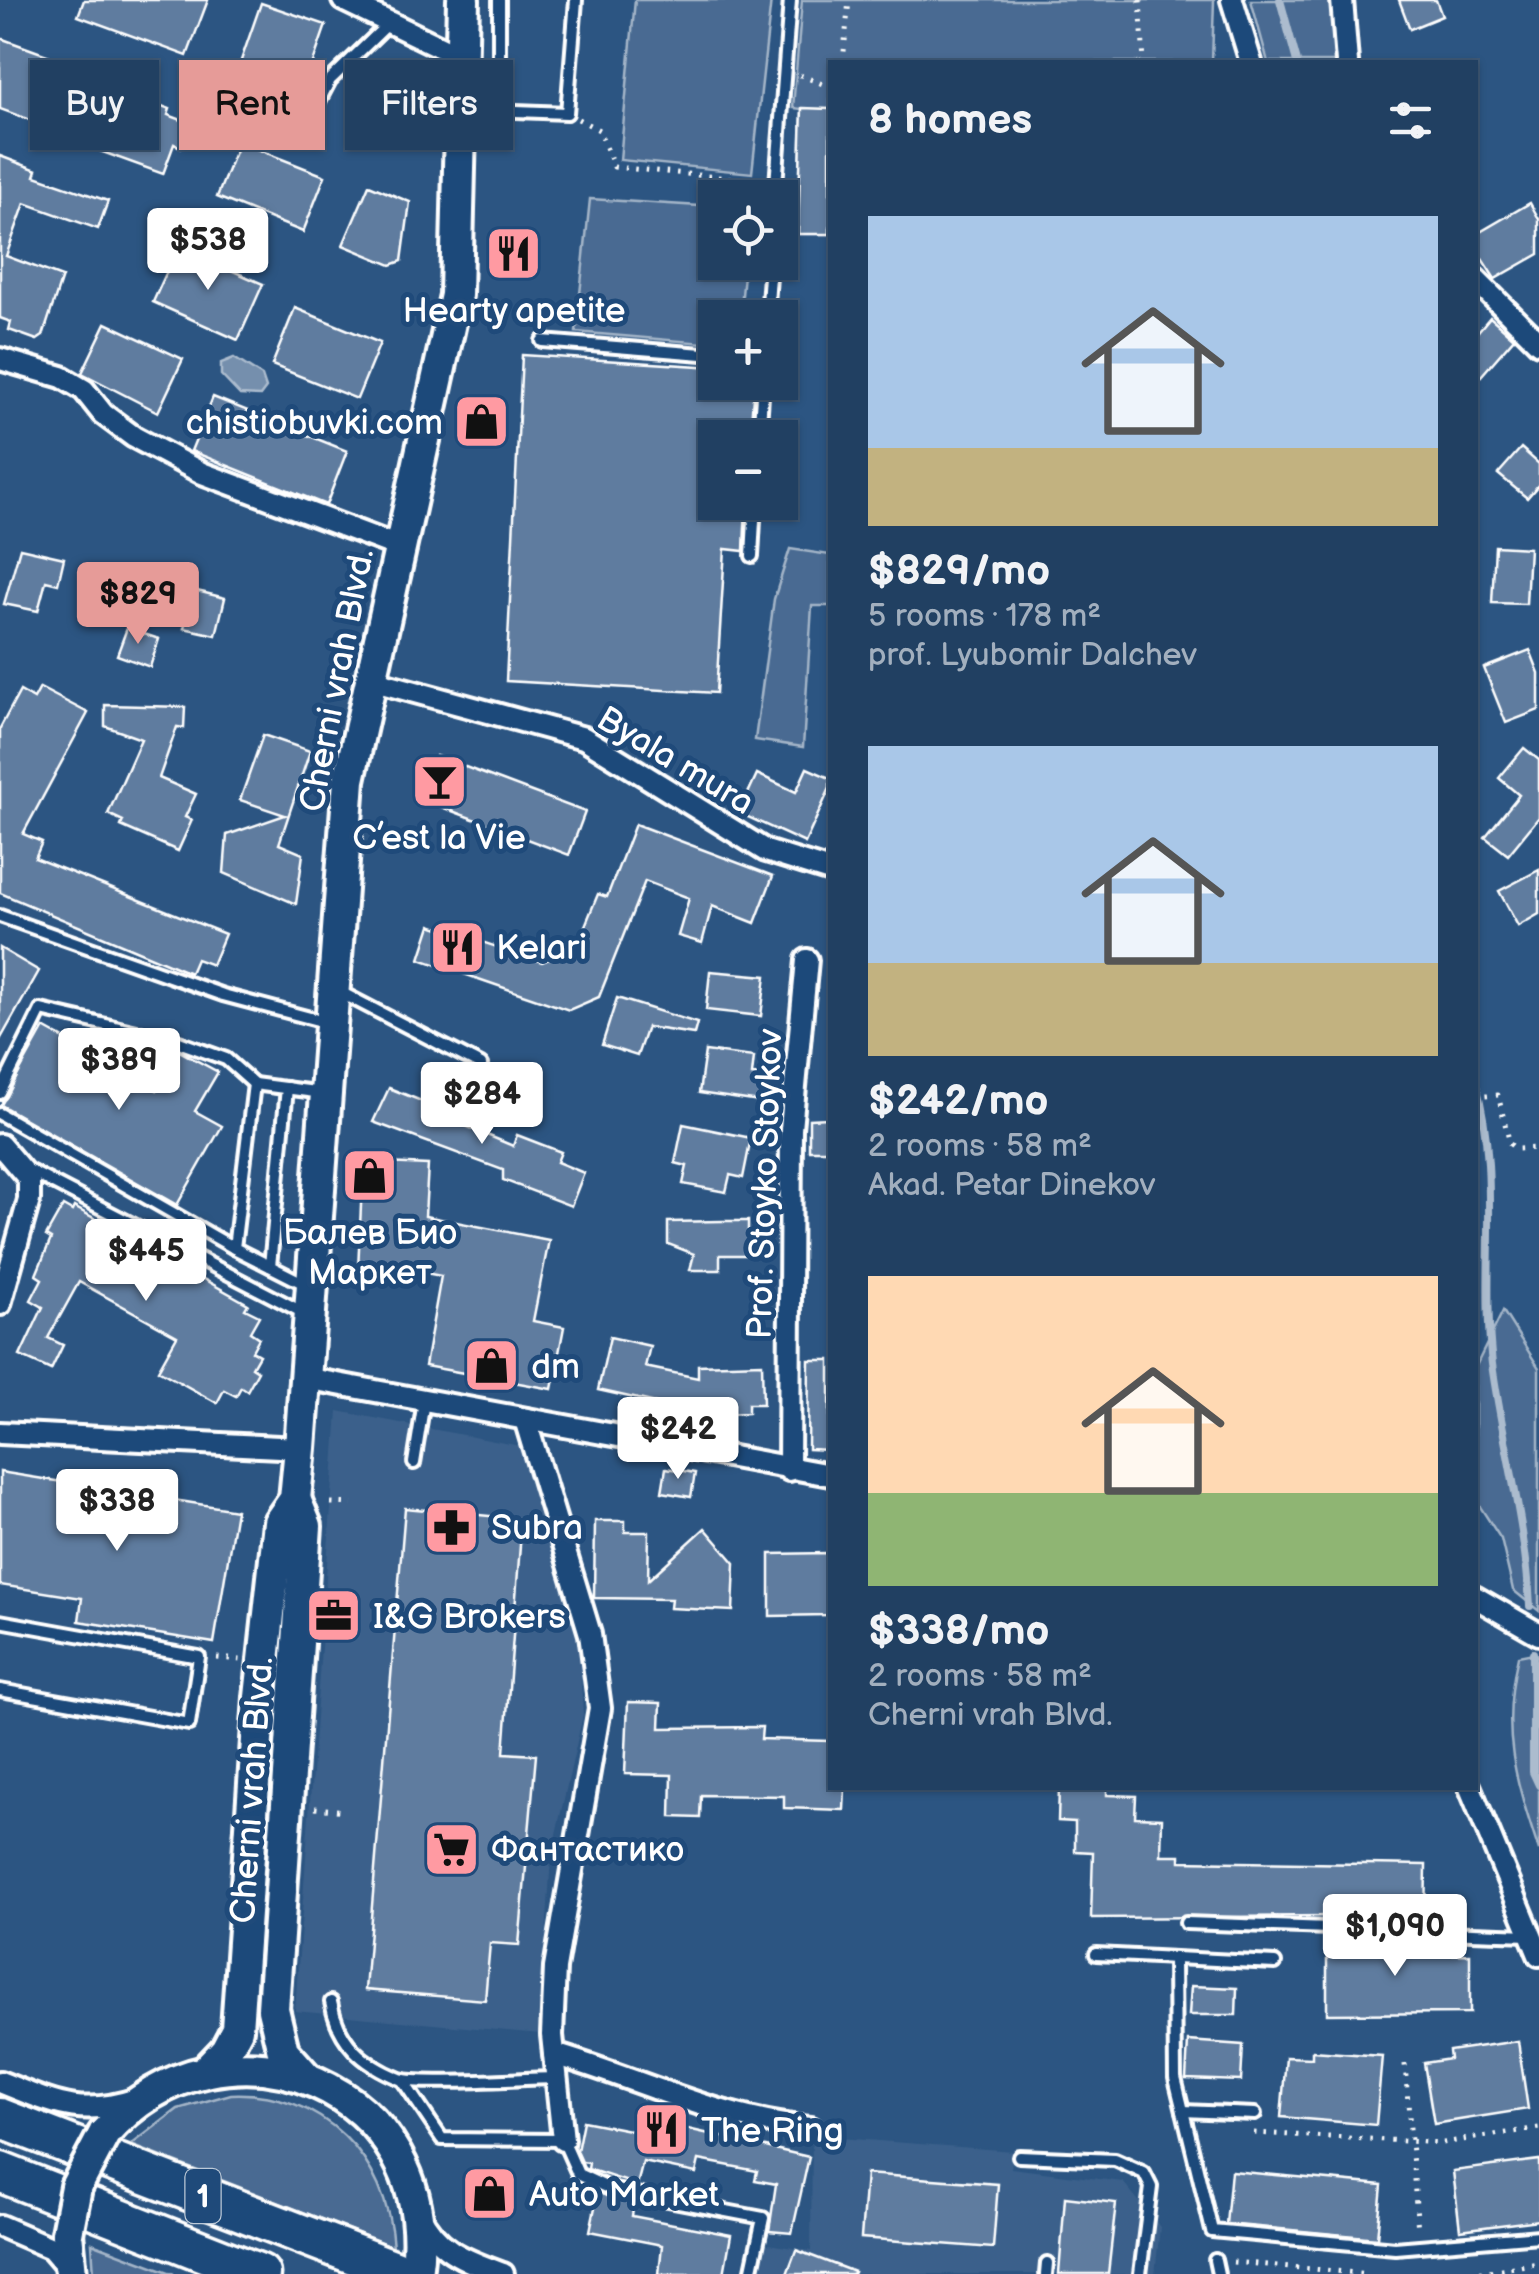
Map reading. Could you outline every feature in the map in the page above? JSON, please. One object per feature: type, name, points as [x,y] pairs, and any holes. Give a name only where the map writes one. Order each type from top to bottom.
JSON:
[{"type":"highway","name":"1","points":[[0,2118],[413,2268]]},
{"type":"highway","name":"1","points":[[0,2172],[260,2274]]},
{"type":"main road","name":"Cherni vrah Blvd.","points":[[462,0],[463,58]]},
{"type":"main road","name":"Cherni vrah Blvd.","points":[[207,2070],[226,2050],[237,2029],[260,1697],[280,1522],[295,1498],[300,1448],[349,780],[456,295],[469,150]]},
{"type":"main road","name":"Cherni vrah Blvd.","points":[[295,1498],[306,1526],[273,2009],[283,2051],[307,2078]]},
{"type":"main road","points":[[70,2272],[67,2234],[76,2187],[104,2134],[144,2096],[180,2077],[250,2066],[307,2078],[341,2095],[375,2125],[398,2158],[415,2204],[413,2268]]},
{"type":"street","points":[[344,0],[463,58]]},
{"type":"street","points":[[1232,0],[1250,60]]},
{"type":"street","points":[[1342,0],[1347,60]]},
{"type":"street","points":[[1478,282],[1539,343]]},
{"type":"street","points":[[0,359],[62,376],[84,390],[103,414],[134,437],[202,473],[400,548]]},
{"type":"street","name":"Byala mura","points":[[370,680],[584,738],[766,851],[828,870]]},
{"type":"street","name":"Prof. Stoyko Stoykov","points":[[789,1470],[791,1129],[807,960]]},
{"type":"street","points":[[0,1145],[29,1179],[29,1200],[0,1304]]},
{"type":"street","points":[[305,1378],[828,1475]]},
{"type":"street","points":[[525,1419],[590,1634],[600,1708],[555,1968],[554,2054],[563,2140]]},
{"type":"street","points":[[1,1429],[300,1448]]},
{"type":"street","points":[[1478,1599],[1539,1634]]},
{"type":"street","points":[[1471,1790],[1534,1945]]},
{"type":"street","points":[[554,2054],[720,2112],[772,2125],[811,2128]]},
{"type":"street","points":[[0,2082],[75,2110],[108,2108],[144,2096]]},
{"type":"street","points":[[415,2204],[436,2242],[452,2255],[502,2274]]},
{"type":"street","points":[[0,2226],[51,2248],[70,2272]]},
{"type":"lane","points":[[498,60],[499,0]]},
{"type":"lane","points":[[513,111],[567,113],[576,0]]},
{"type":"lane","points":[[776,180],[790,0]]},
{"type":"lane","points":[[325,90],[330,80],[390,22]]},
{"type":"lane","points":[[542,341],[698,354]]},
{"type":"lane","points":[[752,556],[754,520]]},
{"type":"lane","points":[[0,916],[222,995],[330,1024]]},
{"type":"lane","points":[[333,988],[481,1066]]},
{"type":"lane","points":[[0,1094],[41,1010],[176,1041],[226,1059],[254,1084],[324,1093]]},
{"type":"lane","points":[[234,1248],[254,1084]]},
{"type":"lane","points":[[270,1266],[287,1088]]},
{"type":"lane","points":[[0,1114],[270,1266],[309,1301]]},
{"type":"lane","points":[[20,1166],[309,1301]]},
{"type":"lane","points":[[414,1463],[424,1400]]},
{"type":"lane","points":[[0,1622],[199,1656],[189,1724],[0,1690]]},
{"type":"lane","points":[[1186,1923],[1534,1945]]},
{"type":"lane","points":[[1096,1954],[1275,1963]]},
{"type":"lane","points":[[1174,1958],[1172,2030],[1183,2111],[1212,2231],[1420,2247],[1539,2236]]},
{"type":"lane","points":[[331,2002],[335,2029],[352,2050],[403,2080],[442,2139],[563,2140],[578,2174],[610,2190],[763,2218],[751,2274]]},
{"type":"lane","points":[[403,2080],[557,2078]]},
{"type":"lane","points":[[1183,2111],[1255,2114]]},
{"type":"lane","points":[[1018,2156],[1115,2160],[1144,2173],[1151,2187],[1140,2274]]},
{"type":"lane","points":[[1215,2260],[1218,2274]]},
{"type":"path","points":[[843,60],[849,0]]},
{"type":"path","points":[[1140,0],[1144,60]]},
{"type":"path","points":[[785,64],[828,86]]},
{"type":"path","points":[[567,113],[599,130],[614,167],[757,180]]},
{"type":"path","points":[[1478,1095],[1494,1092],[1510,1144],[1516,1149],[1539,1148]]},
{"type":"path","points":[[332,1503],[352,1504]]},
{"type":"path","points":[[199,1656],[248,1661]]},
{"type":"path","points":[[302,1807],[346,1811]]},
{"type":"path","points":[[1405,2064],[1420,2247]]},
{"type":"path","points":[[1246,2133],[1444,2143],[1539,2128]]},
{"type":"path","points":[[1215,2260],[1369,2274]]},
{"type":"path","points":[[1470,2274],[1539,2263]]},
{"type":"shaded area","points":[[635,0],[771,0],[752,173],[620,160]]},
{"type":"shaded area","points":[[802,0],[1214,0],[1212,60],[828,60],[828,234],[798,234],[802,109],[793,108]]},
{"type":"shaded area","points":[[1251,0],[1330,0],[1337,60],[1267,60]]},
{"type":"shaded area","points":[[590,199],[698,206],[698,280],[743,280],[742,300],[698,300],[698,343],[576,332]]},
{"type":"shaded area","points":[[234,358],[262,376],[266,388],[260,396],[240,395],[221,375],[221,363]]},
{"type":"shaded area","points":[[790,549],[828,555],[828,606],[812,606],[803,747],[755,740],[774,599]]},
{"type":"shaded area","points":[[1503,1311],[1539,1368],[1539,1611],[1513,1590],[1501,1539],[1478,1504],[1478,1362]]},
{"type":"shaded area","points":[[338,1411],[520,1446],[578,1631],[583,1715],[551,1856],[540,2034],[295,2011]]},
{"type":"shaded area","points":[[1533,1653],[1539,1657],[1539,1851],[1517,1778],[1510,1732],[1518,1656]]},
{"type":"shaded area","points":[[231,2094],[264,2096],[294,2104],[321,2117],[344,2136],[364,2159],[378,2185],[393,2247],[131,2145],[178,2109]]},
{"type":"shaded area","points":[[812,2136],[1013,2151],[1011,2168],[1123,2182],[1160,2227],[1155,2274],[758,2274],[762,2243],[811,2251]]},
{"type":"shaded area","points":[[92,2243],[174,2274],[94,2274]]},
{"type":"building","points":[[84,0],[208,0],[187,56],[78,16]]},
{"type":"building","points":[[1399,0],[1436,0],[1442,16],[1410,29]]},
{"type":"building","points":[[261,3],[326,25],[314,60],[241,60]]},
{"type":"building","points":[[0,38],[61,60],[30,60],[30,120],[0,109]]},
{"type":"building","points":[[159,105],[170,109],[168,115],[179,119],[179,146],[174,144],[163,174],[97,150],[159,150]]},
{"type":"building","points":[[802,108],[828,109],[828,234],[798,234]]},
{"type":"building","points":[[236,150],[259,150],[325,176],[303,232],[217,197]]},
{"type":"building","points":[[0,156],[37,170],[35,176],[108,201],[98,229],[25,203],[6,256],[62,277],[43,336],[37,340],[9,330],[11,322],[0,318]]},
{"type":"building","points":[[369,185],[410,202],[402,261],[391,265],[343,245]]},
{"type":"building","points":[[1530,203],[1539,219],[1539,254],[1495,279],[1478,253],[1478,233]]},
{"type":"building","points":[[178,247],[263,284],[238,340],[153,302]]},
{"type":"building","points":[[295,308],[380,343],[357,399],[272,365]]},
{"type":"building","points":[[1490,317],[1514,338],[1478,380],[1478,331]]},
{"type":"building","points":[[106,323],[183,359],[158,412],[82,373]]},
{"type":"building","points":[[522,355],[698,366],[698,400],[753,400],[751,420],[698,420],[698,520],[745,520],[744,551],[725,549],[716,693],[506,681]]},
{"type":"building","points":[[213,397],[347,451],[326,505],[191,451]]},
{"type":"building","points":[[1521,448],[1539,464],[1539,484],[1527,498],[1498,474]]},
{"type":"building","points":[[1495,546],[1529,548],[1526,604],[1492,603]]},
{"type":"building","points":[[20,548],[64,558],[58,584],[46,581],[38,611],[4,604]]},
{"type":"building","points":[[193,590],[225,598],[216,635],[184,628]]},
{"type":"building","points":[[127,628],[159,639],[150,667],[117,655]]},
{"type":"building","points":[[1530,650],[1539,673],[1539,710],[1506,723],[1484,668]]},
{"type":"building","points":[[40,688],[88,713],[23,834],[42,842],[35,858],[225,934],[212,965],[196,959],[190,973],[0,893],[0,728],[20,691],[34,699]]},
{"type":"building","points":[[105,705],[185,707],[184,728],[177,727],[159,778],[196,794],[185,817],[192,820],[178,851],[121,826],[123,821],[108,814],[141,739],[105,726]]},
{"type":"building","points":[[263,735],[310,751],[279,844],[303,854],[296,904],[224,873],[227,835],[285,815],[240,800]]},
{"type":"building","points":[[1524,748],[1539,760],[1539,817],[1508,855],[1485,837],[1519,795],[1499,778]]},
{"type":"building","points":[[436,756],[585,812],[569,855],[420,799]]},
{"type":"building","points":[[807,768],[828,777],[828,792],[805,843],[739,813],[757,774],[796,792]]},
{"type":"building","points":[[635,824],[773,876],[755,923],[712,906],[702,943],[678,936],[689,898],[645,881],[599,997],[569,1010],[420,959],[431,925],[542,962],[576,948],[598,894],[607,897]]},
{"type":"building","points":[[1539,870],[1539,914],[1518,926],[1499,891]]},
{"type":"building","points":[[0,948],[39,971],[0,1040]]},
{"type":"building","points":[[710,971],[766,976],[761,1016],[706,1010]]},
{"type":"building","points":[[617,998],[697,1023],[694,1034],[647,1027],[637,1056],[602,1045]]},
{"type":"building","points":[[44,1028],[157,1090],[179,1051],[218,1072],[195,1111],[222,1126],[177,1205],[1,1105]]},
{"type":"building","points":[[705,1051],[754,1057],[752,1075],[764,1076],[760,1102],[699,1093]]},
{"type":"building","points":[[389,1088],[464,1118],[461,1124],[513,1146],[517,1135],[561,1152],[557,1162],[584,1173],[571,1206],[503,1180],[503,1170],[373,1122]]},
{"type":"building","points":[[828,1118],[828,1150],[809,1150],[809,1119]]},
{"type":"building","points":[[683,1124],[751,1138],[743,1178],[730,1175],[726,1192],[683,1184],[687,1166],[675,1163]]},
{"type":"building","points":[[363,1162],[428,1165],[425,1216],[549,1240],[533,1321],[564,1327],[552,1389],[425,1366],[441,1276],[395,1267],[395,1272],[358,1270]]},
{"type":"building","points":[[63,1206],[72,1211],[74,1207],[248,1304],[245,1309],[259,1316],[250,1332],[259,1338],[252,1351],[259,1355],[252,1367],[258,1371],[247,1391],[241,1387],[236,1396],[224,1390],[217,1403],[158,1370],[177,1336],[79,1282],[48,1338],[63,1345],[51,1370],[20,1356],[43,1307],[31,1300],[42,1279],[36,1275],[51,1239],[46,1236]]},
{"type":"building","points":[[748,1221],[748,1255],[720,1255],[720,1270],[690,1270],[694,1254],[668,1244],[668,1222]]},
{"type":"building","points":[[610,1337],[650,1346],[645,1367],[698,1378],[698,1365],[762,1363],[763,1404],[748,1404],[748,1413],[695,1415],[691,1435],[666,1431],[670,1406],[598,1390]]},
{"type":"building","points":[[809,1360],[828,1360],[828,1450],[808,1449]]},
{"type":"building","points":[[666,1468],[695,1473],[691,1497],[662,1492]]},
{"type":"building","points":[[0,1472],[236,1510],[214,1643],[79,1621],[82,1598],[0,1585]]},
{"type":"building","name":"Фантастико","points":[[405,1508],[522,1519],[504,1753],[536,1755],[519,1945],[490,1943],[485,2000],[365,1990]]},
{"type":"building","points":[[595,1521],[625,1521],[625,1532],[649,1532],[648,1580],[705,1528],[735,1563],[733,1611],[670,1608],[671,1599],[594,1598]]},
{"type":"building","points":[[827,1553],[828,1615],[770,1616],[770,1554]]},
{"type":"building","points":[[628,1702],[661,1703],[660,1728],[762,1727],[761,1739],[828,1741],[828,1790],[845,1790],[844,1810],[784,1808],[784,1796],[701,1795],[700,1818],[671,1817],[672,1775],[625,1774]]},
{"type":"building","points":[[1059,1790],[1107,1790],[1107,1795],[1136,1796],[1135,1817],[1162,1818],[1161,1855],[1180,1855],[1180,1861],[1426,1865],[1425,1923],[1335,1916],[1091,1918],[1093,1852],[1075,1851],[1075,1822],[1058,1821]]},
{"type":"building","points":[[1334,1937],[1425,1940],[1424,1955],[1470,1954],[1470,2013],[1327,2014],[1327,1956],[1334,1956]]},
{"type":"building","points":[[1191,1986],[1237,1988],[1236,2015],[1189,2015]]},
{"type":"building","points":[[1188,2041],[1243,2045],[1241,2081],[1186,2079]]},
{"type":"building","points":[[1518,2041],[1528,2109],[1434,2124],[1424,2063],[1450,2059],[1449,2051]]},
{"type":"building","points":[[1312,2051],[1382,2056],[1376,2125],[1281,2117],[1286,2057],[1312,2058]]},
{"type":"building","points":[[583,2121],[650,2134],[653,2121],[809,2157],[792,2233],[769,2231],[776,2184],[755,2180],[757,2171],[699,2160],[696,2173],[643,2162],[637,2185],[588,2169],[589,2163],[582,2162],[577,2151]]},
{"type":"building","points":[[1539,2160],[1539,2220],[1460,2230],[1453,2171]]},
{"type":"building","points":[[1231,2171],[1382,2185],[1377,2238],[1226,2224]]},
{"type":"building","points":[[866,2174],[998,2184],[993,2248],[861,2238]]},
{"type":"building","points":[[598,2193],[634,2202],[632,2216],[731,2235],[724,2274],[659,2274],[662,2245],[590,2231]]},
{"type":"building","points":[[1065,2197],[1116,2203],[1108,2274],[1059,2274]]},
{"type":"building","points":[[796,2250],[854,2272],[787,2274]]},
{"type":"waterway","points":[[1280,0],[1296,60]]},
{"type":"waterway","points":[[1478,1095],[1489,1187],[1492,1364],[1524,1545],[1530,1606]]},
{"type":"waterway","points":[[1533,1653],[1533,1772],[1539,1785]]},
{"type":"place","name":"Hearty apetite","points":[[514,254]]},
{"type":"place","name":"chistiobuvki.com","points":[[482,422]]},
{"type":"place","name":"C’est la Vie","points":[[439,781]]},
{"type":"place","name":"Kelari","points":[[457,947]]},
{"type":"place","name":"Балев Био Маркет","points":[[370,1176]]},
{"type":"place","name":"dm","points":[[492,1366]]},
{"type":"place","name":"Subra","points":[[452,1527]]},
{"type":"place","name":"I&G Brokers","points":[[334,1616]]},
{"type":"place","name":"Фантастико","points":[[452,1849]]},
{"type":"place","name":"The Ring","points":[[662,2130]]},
{"type":"place","name":"Auto Market","points":[[490,2194]]}]
